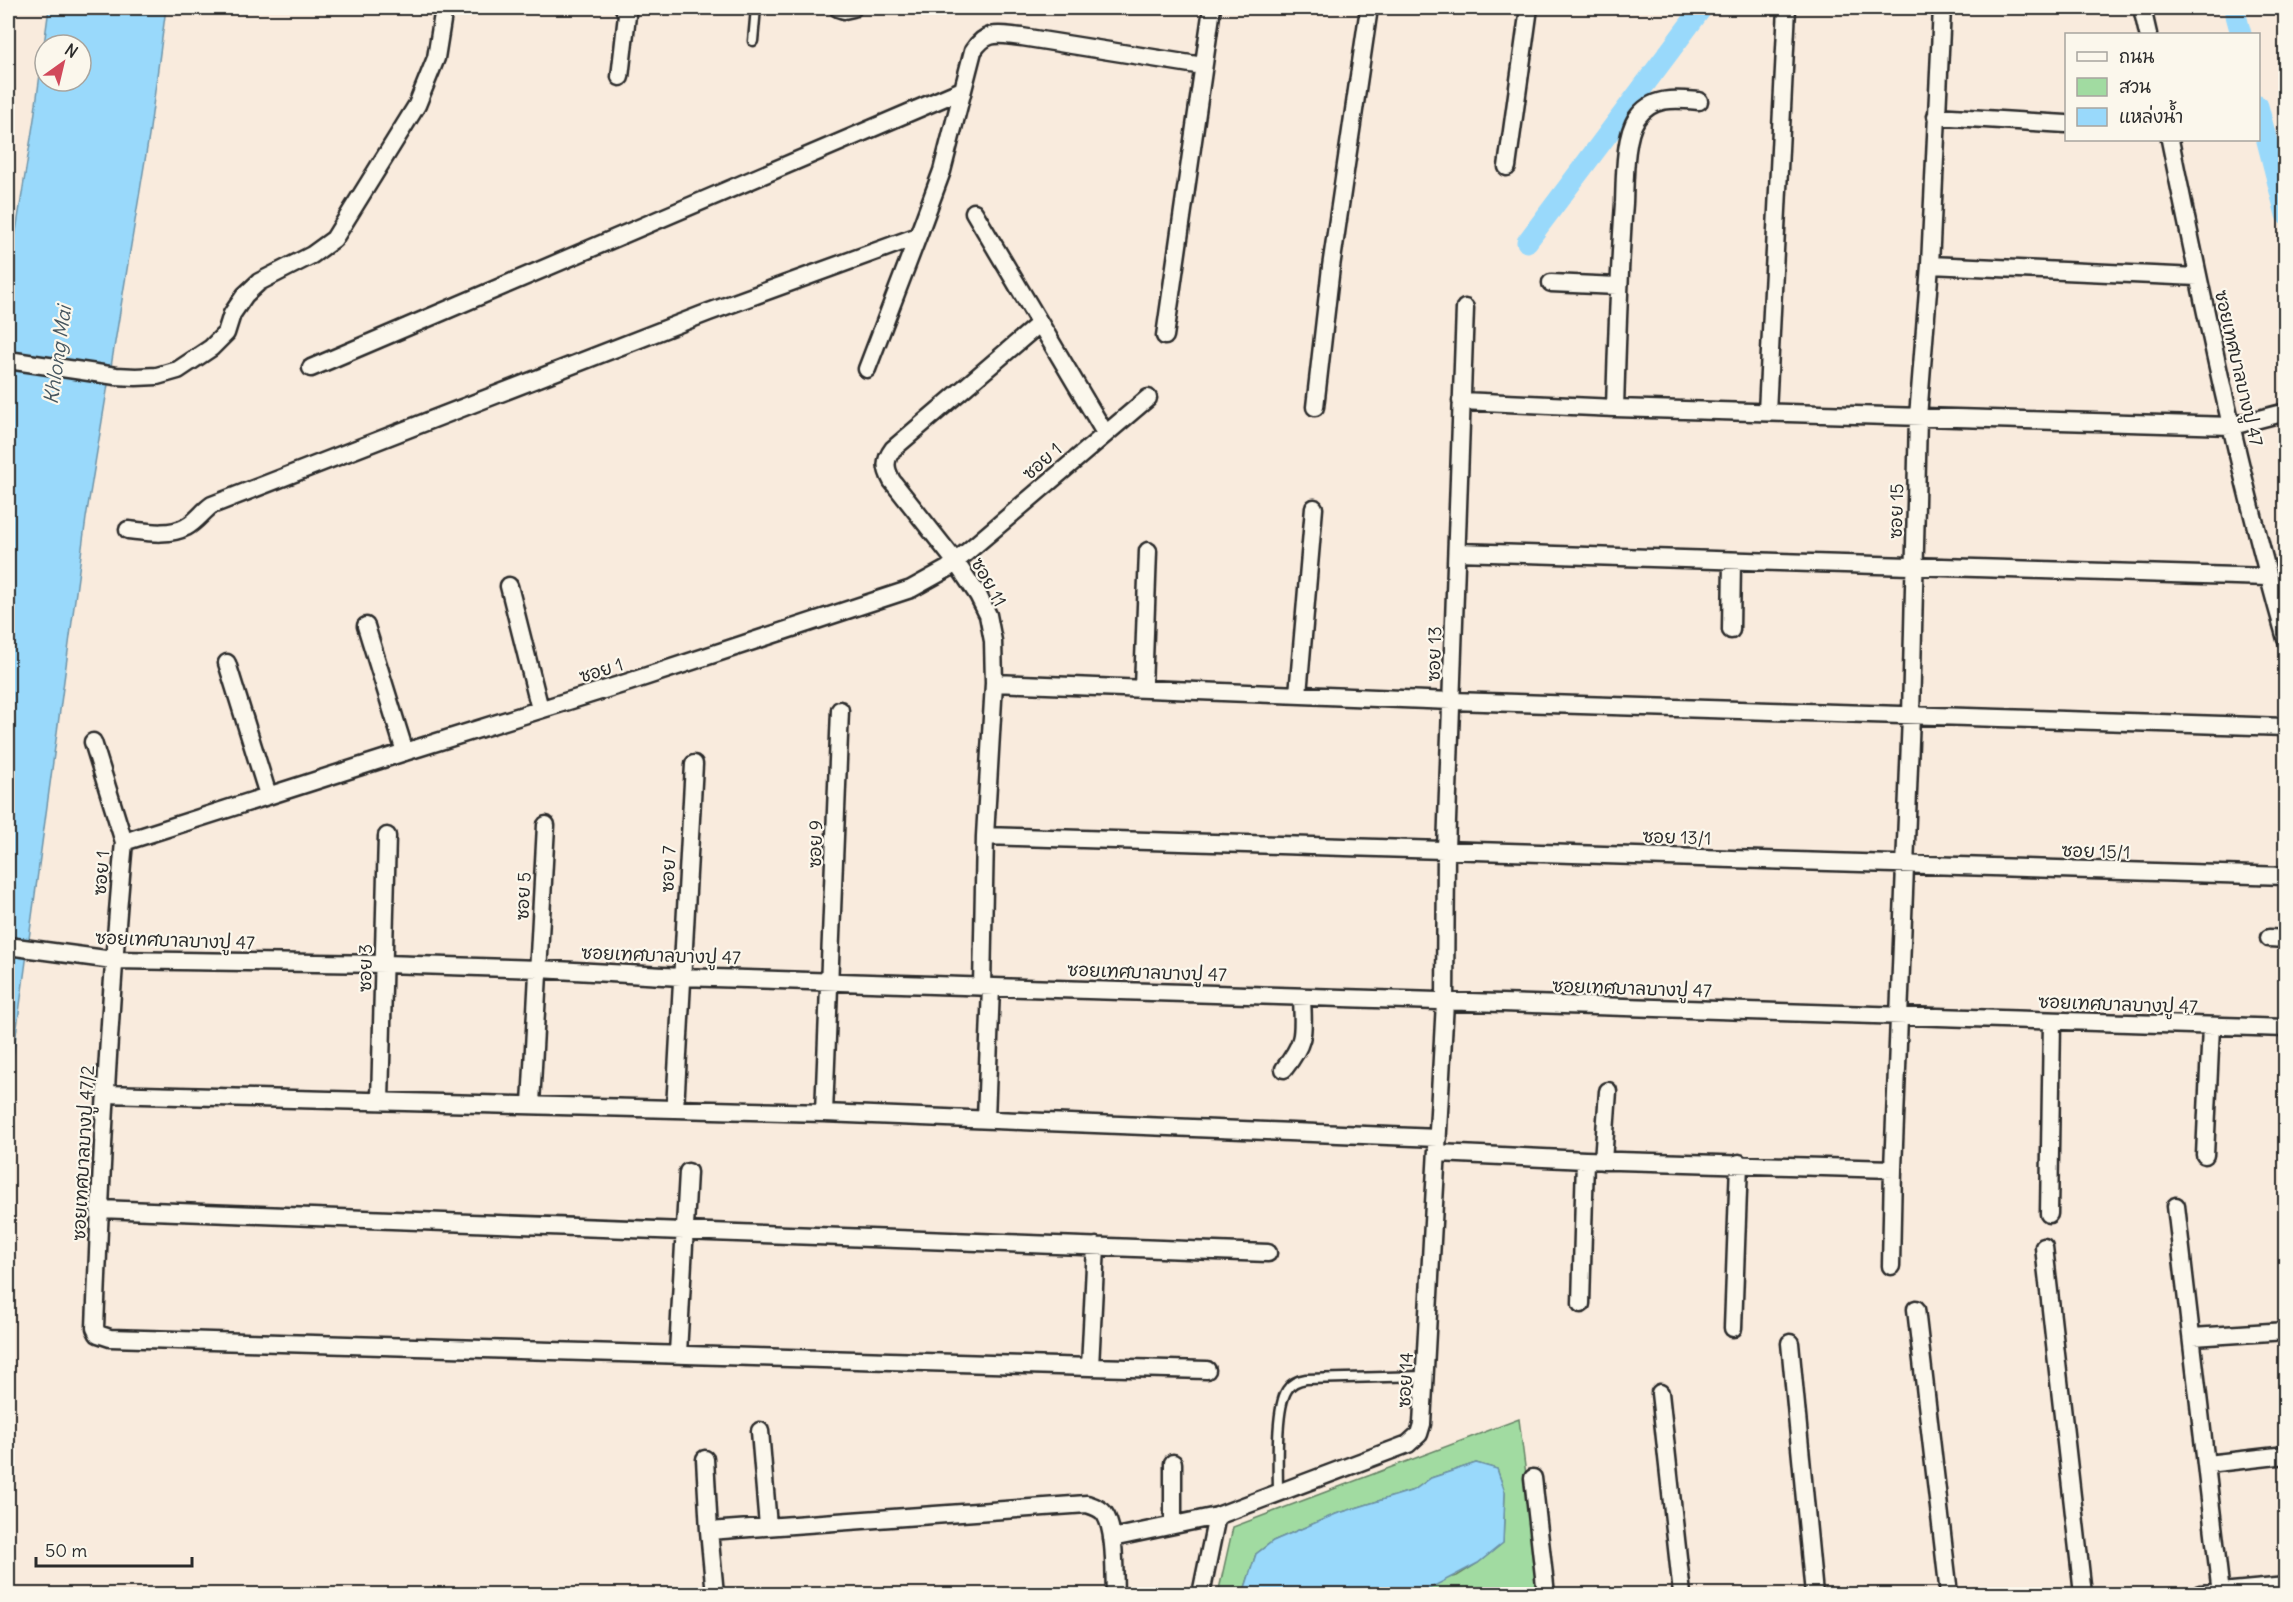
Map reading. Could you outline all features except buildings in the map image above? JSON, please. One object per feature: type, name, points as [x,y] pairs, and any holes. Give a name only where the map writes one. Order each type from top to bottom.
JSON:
[{"type":"street","points":[[620,77],[627,15],[624,8]]},
{"type":"street","points":[[838,8],[844,10],[854,8]]},
{"type":"street","points":[[1165,336],[1212,8]]},
{"type":"street","points":[[1315,407],[1331,267],[1369,8]]},
{"type":"street","points":[[1507,166],[1529,8]]},
{"type":"street","points":[[1767,412],[1787,8]]},
{"type":"street","name":"ซอย 15","points":[[1891,1266],[1911,716],[1918,417],[1930,265],[1942,8]]},
{"type":"street","points":[[2142,8],[2148,33]]},
{"type":"street","points":[[8,360],[116,376],[157,376],[178,370],[198,359],[226,333],[232,314],[245,295],[259,282],[312,255],[334,239],[417,105],[436,58],[444,9]]},
{"type":"street","points":[[867,369],[942,171],[973,51],[984,37],[994,35],[1022,37],[1203,66]]},
{"type":"street","points":[[311,368],[962,90]]},
{"type":"street","points":[[1615,408],[1618,286],[1630,136],[1636,119],[1645,109],[1660,100],[1699,101]]},
{"type":"street","points":[[1936,116],[2065,124]]},
{"type":"street","name":"ซอยเทศบาลบางปู 47","points":[[2170,141],[2232,426],[2268,577],[2286,639]]},
{"type":"street","points":[[974,212],[1105,433]]},
{"type":"street","points":[[128,530],[172,532],[188,526],[212,505],[709,312],[918,236]]},
{"type":"street","points":[[1930,265],[2198,277]]},
{"type":"street","points":[[1551,284],[1618,286]]},
{"type":"street","name":"ซอย 13","points":[[1445,1002],[1446,849],[1465,308]]},
{"type":"street","name":"ซอย 11","points":[[986,1119],[986,836],[994,683],[993,641],[988,615],[978,595],[955,561],[892,481],[886,470],[886,462],[893,449],[1039,324]]},
{"type":"street","name":"ซอย 1","points":[[113,960],[124,842],[629,682],[911,589],[932,579],[955,561],[1148,398]]},
{"type":"street","points":[[1461,401],[1615,408],[2232,426],[2286,412]]},
{"type":"street","points":[[1298,694],[1314,508]]},
{"type":"street","points":[[1143,688],[1148,551]]},
{"type":"street","points":[[1457,552],[2268,577]]},
{"type":"street","points":[[1731,630],[1732,561]]},
{"type":"street","points":[[508,586],[540,709]]},
{"type":"street","points":[[366,626],[405,752]]},
{"type":"street","points":[[226,663],[268,795]]},
{"type":"street","points":[[994,683],[1452,701],[2286,727]]},
{"type":"street","name":"ซอย 9","points":[[824,1113],[840,710]]},
{"type":"street","points":[[93,742],[124,842]]},
{"type":"street","name":"ซอย 7","points":[[675,1109],[694,764]]},
{"type":"street","name":"ซอย 5","points":[[531,1104],[546,825]]},
{"type":"street","name":"ซอย 3","points":[[380,1101],[387,836]]},
{"type":"street","name":"ซอย 13/1","points":[[986,836],[1905,865]]},
{"type":"street","name":"ซอย 15/1","points":[[1905,865],[2286,876]]},
{"type":"street","name":"ซอยเทศบาลบางปู 47","points":[[8,946],[113,960],[384,964],[987,987],[2286,1028]]},
{"type":"street","name":"ซอยเทศบาลบางปู 47/2","points":[[113,960],[99,1209],[95,1328],[98,1334],[110,1338],[678,1353]]},
{"type":"street","points":[[1284,1069],[1300,1047],[1303,1036],[1302,997]]},
{"type":"street","name":"ซอย 14","points":[[1112,1538],[1217,1516],[1415,1439],[1422,1424],[1445,1002]]},
{"type":"street","points":[[2049,1214],[2052,1021]]},
{"type":"street","points":[[2205,1155],[2211,1027]]},
{"type":"street","points":[[1603,1161],[1608,1091]]},
{"type":"street","points":[[105,1094],[531,1104],[986,1119],[1438,1145],[1603,1161],[1893,1169]]},
{"type":"street","points":[[1581,1304],[1585,1160]]},
{"type":"street","points":[[1733,1328],[1738,1164]]},
{"type":"street","points":[[688,1172],[678,1353],[1207,1370]]},
{"type":"street","points":[[2176,1206],[2221,1593]]},
{"type":"street","points":[[99,1209],[1268,1253]]},
{"type":"street","points":[[1090,1367],[1096,1246]]},
{"type":"street","points":[[2044,1247],[2083,1594]]},
{"type":"street","points":[[1916,1309],[1948,1594]]},
{"type":"street","points":[[2193,1337],[2286,1331]]},
{"type":"street","points":[[1790,1343],[1814,1594]]},
{"type":"street","points":[[1660,1394],[1682,1594]]},
{"type":"street","points":[[760,1431],[768,1526]]},
{"type":"street","points":[[2207,1464],[2286,1455]]},
{"type":"street","points":[[705,1459],[715,1594]]},
{"type":"street","points":[[1173,1463],[1173,1525]]},
{"type":"street","points":[[1533,1478],[1546,1594]]},
{"type":"street","points":[[709,1531],[1087,1504],[1104,1513],[1112,1538],[1115,1594]]},
{"type":"street","points":[[1201,1594],[1217,1516]]},
{"type":"street","points":[[2200,1594],[2286,1586]]},
{"type":"lane","points":[[420,8],[444,9]]},
{"type":"lane","points":[[753,41],[756,8]]},
{"type":"lane","points":[[1278,1494],[1278,1440],[1283,1399],[1288,1388],[1298,1380],[1306,1378],[1425,1376]]},
{"type":"green space","points":[[1519,1419],[1541,1594],[1392,1594],[1394,1589],[1457,1576],[1503,1543],[1505,1492],[1497,1469],[1476,1463],[1431,1478],[1414,1490],[1336,1514],[1273,1541],[1256,1554],[1243,1594],[1218,1594],[1233,1527]]},
{"type":"water","name":"Khlong Mai","points":[[49,8],[166,8],[149,136],[86,518],[8,1094],[8,281],[38,93],[93,93],[93,33],[46,33]]},
{"type":"water","points":[[1476,1463],[1497,1469],[1505,1492],[1503,1543],[1478,1563],[1421,1593],[1394,1589],[1392,1594],[1243,1594],[1256,1554],[1273,1541],[1336,1514],[1414,1490],[1431,1478]]},
{"type":"waterway","points":[[1527,242],[1702,8]]},
{"type":"waterway","points":[[2234,8],[2241,33]]},
{"type":"waterway","points":[[2260,114],[2286,215]]}]
